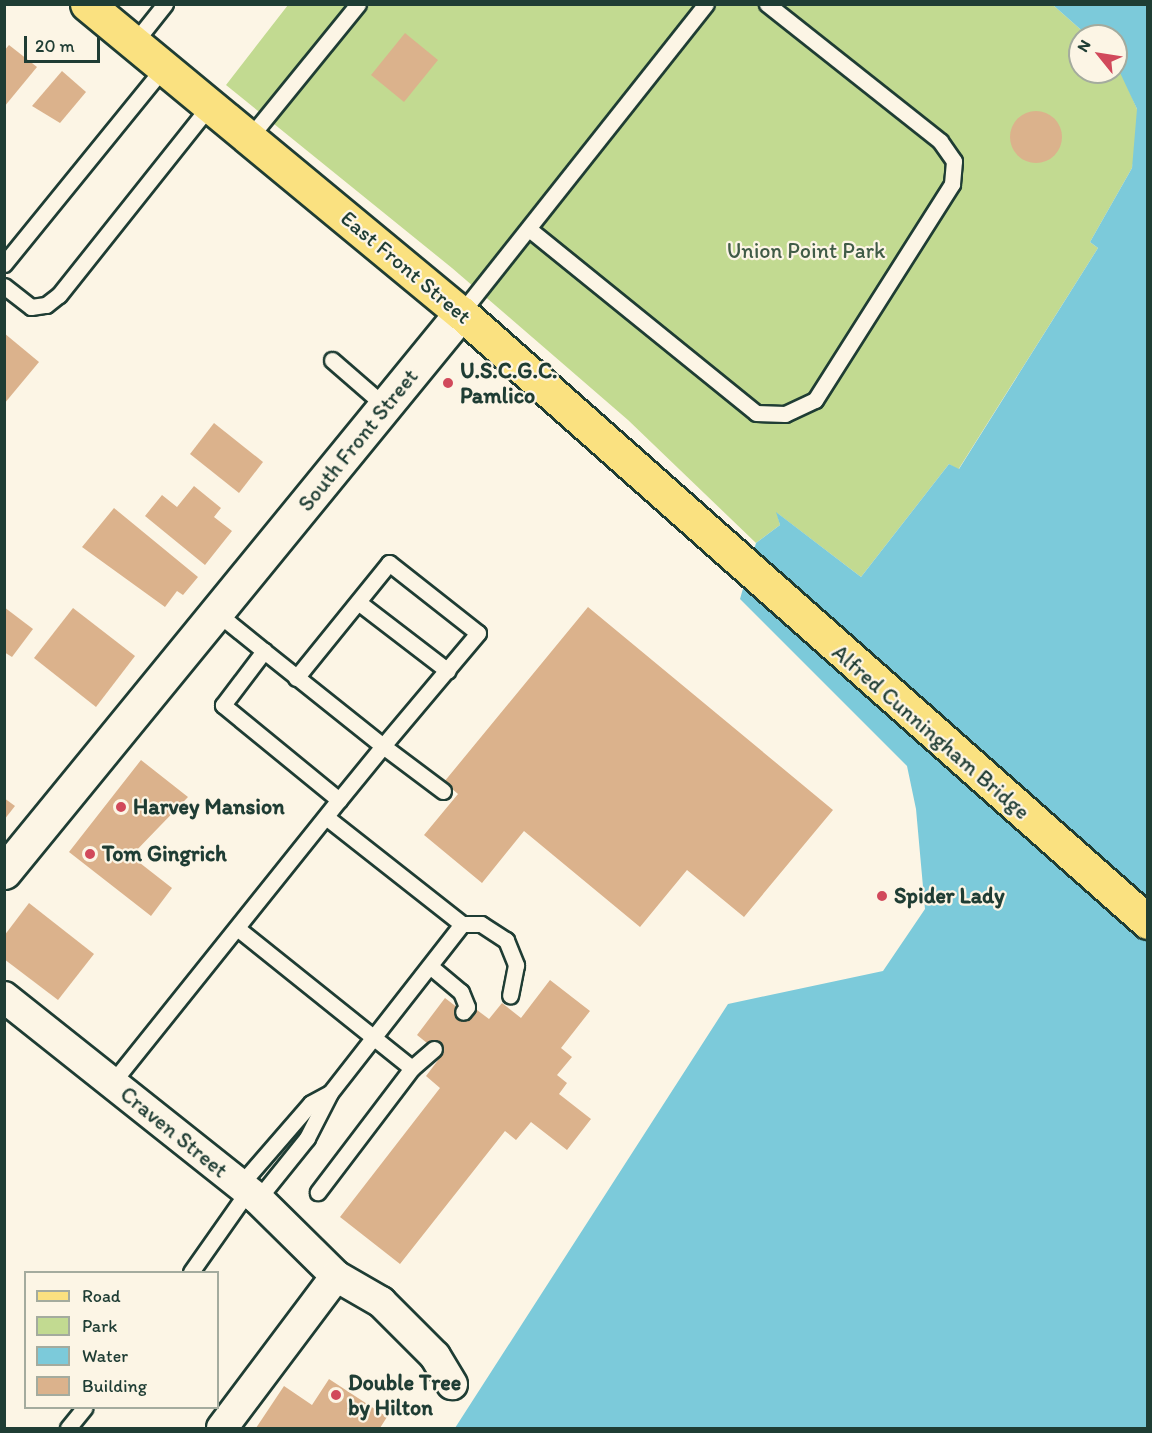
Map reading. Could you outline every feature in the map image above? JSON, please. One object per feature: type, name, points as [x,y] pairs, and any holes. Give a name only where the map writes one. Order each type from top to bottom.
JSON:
[{"type":"main road","name":"East Front Street","points":[[87,4],[461,313],[715,541]]},
{"type":"main road","name":"Alfred Cunningham Bridge","points":[[715,541],[1148,922]]},
{"type":"street","name":"South Front Street","points":[[4,872],[461,313]]},
{"type":"street","name":"Craven Street","points":[[4,997],[249,1192],[336,1276],[381,1302],[435,1356],[452,1384]]},
{"type":"street","points":[[222,1428],[336,1276]]},
{"type":"lane","points":[[134,43],[165,4]]},
{"type":"lane","points":[[250,137],[358,4]]},
{"type":"lane","name":"South Front Street","points":[[461,313],[706,4]]},
{"type":"lane","points":[[529,229],[756,413],[785,414],[814,400],[952,184],[954,161],[940,141],[767,4]]},
{"type":"lane","points":[[4,264],[164,67]]},
{"type":"lane","points":[[4,286],[31,307],[46,305],[59,295],[210,105]]},
{"type":"lane","points":[[332,360],[386,407]]},
{"type":"lane","points":[[112,1083],[339,800],[478,633],[389,563],[296,678]]},
{"type":"lane","points":[[358,602],[448,671]]},
{"type":"lane","points":[[217,613],[296,678],[443,791]]},
{"type":"lane","points":[[264,651],[223,705],[339,800]]},
{"type":"lane","points":[[326,817],[462,924],[493,929],[514,950],[510,995]]},
{"type":"lane","points":[[249,1192],[307,1138],[330,1093],[431,967],[462,924]]},
{"type":"lane","points":[[237,928],[412,1068]]},
{"type":"lane","points":[[431,967],[461,992],[467,1007],[463,1012]]},
{"type":"lane","points":[[318,1192],[412,1068],[434,1049]]},
{"type":"lane","points":[[192,1271],[311,1103],[330,1093]]},
{"type":"lane","points":[[68,1428],[82,1409]]},
{"type":"green space","name":"Union Point Park","points":[[288,5],[1053,5],[1074,24],[1068,24],[1068,84],[1126,84],[1137,109],[1139,136],[1132,168],[1090,242],[1098,248],[958,470],[949,464],[861,577],[777,513],[780,525],[756,543],[628,420],[452,268],[226,85]]},
{"type":"water","points":[[1053,5],[1147,5],[1147,1428],[455,1428],[728,1004],[883,971],[925,909],[916,809],[907,766],[740,599],[756,543],[780,525],[776,512],[861,577],[949,464],[959,469],[1098,248],[1090,242],[1132,168],[1137,109],[1125,84],[1128,84],[1128,24],[1074,24]]},
{"type":"building","points":[[405,33],[438,60],[404,102],[371,75]]},
{"type":"building","points":[[9,45],[37,67],[4,107],[4,51]]},
{"type":"building","points":[[62,71],[86,92],[60,123],[32,106]]},
{"type":"building","points":[[1031,111],[1041,111],[1055,118],[1062,137],[1055,156],[1041,163],[1031,163],[1021,159],[1014,152],[1010,142],[1010,132],[1014,122],[1021,115]]},
{"type":"building","points":[[4,333],[39,362],[4,404]]},
{"type":"building","points":[[214,423],[263,462],[239,493],[190,454]]},
{"type":"building","points":[[194,486],[221,508],[214,517],[232,531],[205,565],[145,516],[162,495],[177,507]]},
{"type":"building","points":[[114,508],[198,577],[183,595],[177,591],[165,607],[82,547]]},
{"type":"building","points":[[4,607],[33,629],[12,657],[4,652]]},
{"type":"building","points":[[588,607],[833,810],[744,917],[687,870],[640,927],[524,831],[482,883],[424,835],[458,794],[444,782]]},
{"type":"building","points":[[73,608],[135,656],[96,707],[34,658]]},
{"type":"building","points":[[141,760],[188,797],[131,856],[172,888],[151,916],[69,852]]},
{"type":"building","points":[[4,798],[15,806],[4,820]]},
{"type":"building","points":[[29,903],[94,954],[58,1000],[4,959],[4,936]]},
{"type":"building","points":[[550,980],[590,1011],[561,1048],[572,1057],[557,1075],[567,1083],[559,1094],[591,1119],[567,1150],[531,1122],[516,1140],[505,1131],[400,1264],[340,1217],[440,1088],[426,1076],[442,1055],[417,1035],[445,998],[471,1018],[477,1010],[489,1019],[502,1003],[521,1018]]},
{"type":"building","name":"Double Tree by Hilton","points":[[329,1379],[387,1417],[380,1428],[256,1428],[284,1386],[312,1405]]},
{"type":"place","name":"U.S.C.G.C. Pamlico","points":[[448,383]]},
{"type":"place","name":"Harvey Mansion","points":[[121,807]]},
{"type":"place","name":"Tom Gingrich","points":[[90,854]]},
{"type":"place","name":"Spider Lady","points":[[882,896]]},
{"type":"place","name":"Double Tree by Hilton","points":[[336,1395]]}]
